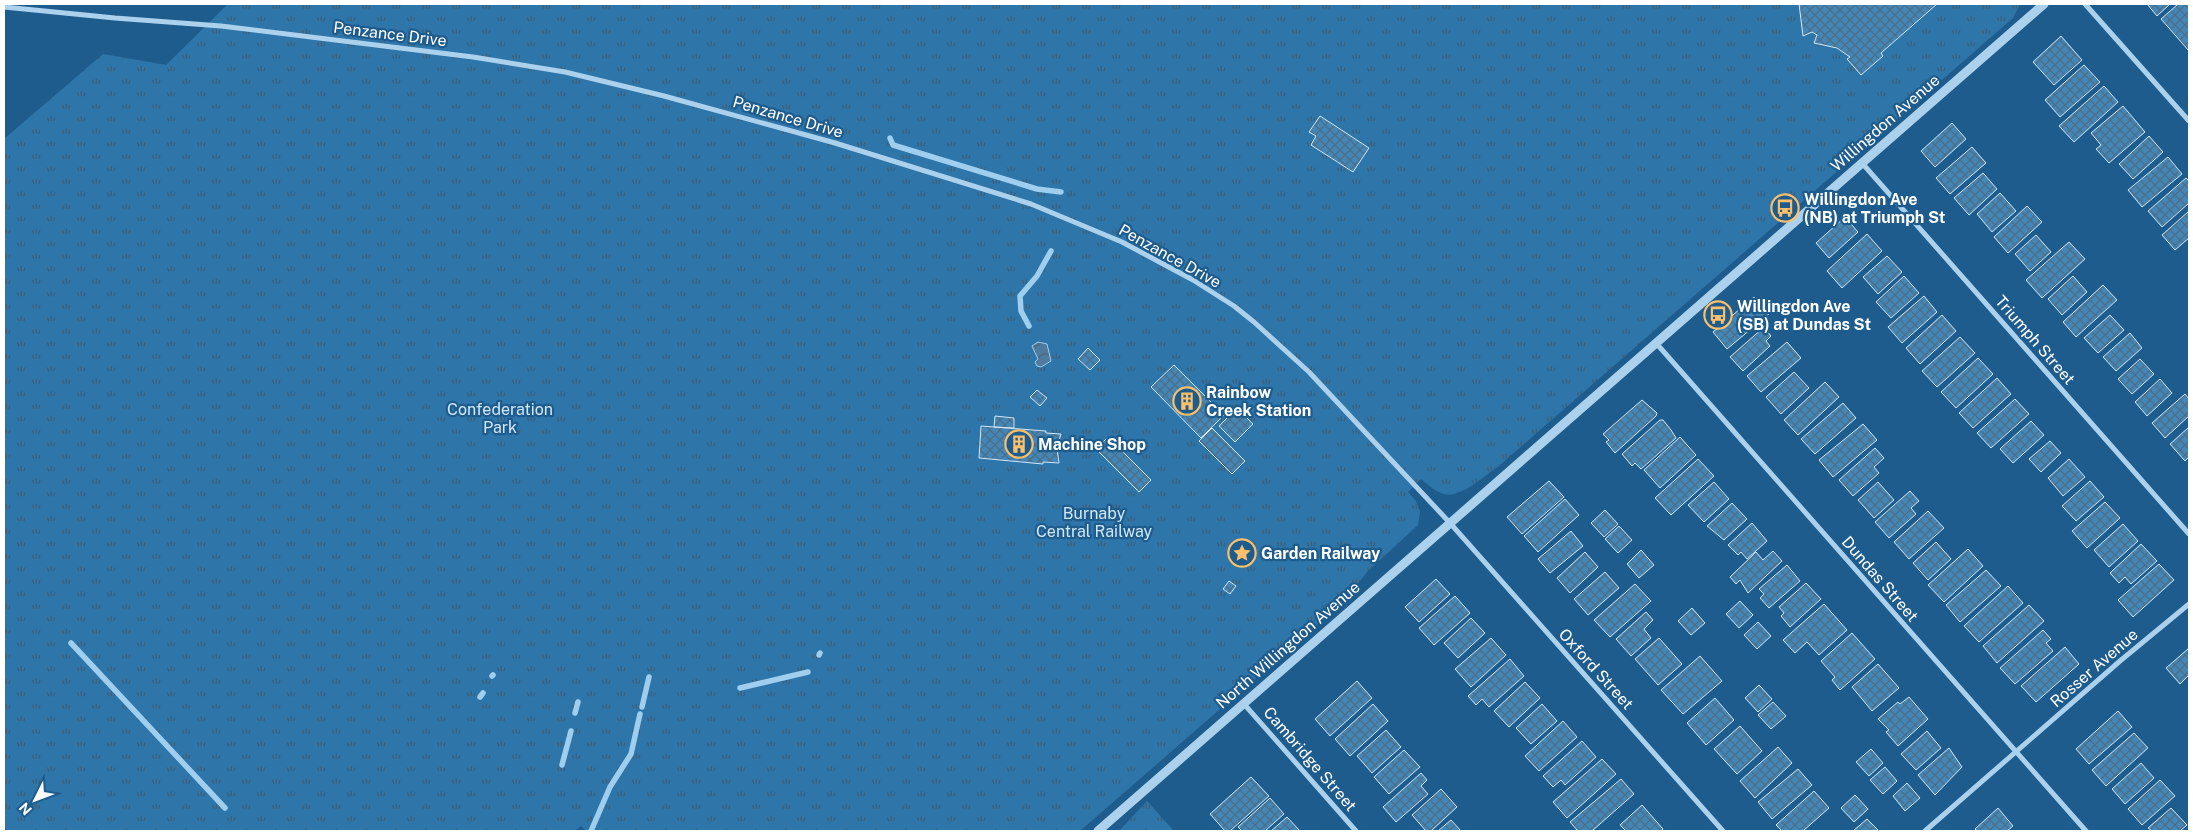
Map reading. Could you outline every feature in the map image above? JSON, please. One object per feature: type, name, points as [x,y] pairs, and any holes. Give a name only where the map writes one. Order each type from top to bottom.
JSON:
[{"type":"street","name":"Willingdon Avenue","points":[[1656,342],[2044,4]]},
{"type":"street","points":[[2085,4],[2189,121]]},
{"type":"street","name":"Penzance Drive","points":[[4,7],[220,26],[474,57],[566,72],[764,122],[1031,204],[1088,227],[1150,256],[1198,282],[1240,312],[1273,339],[1338,402],[1450,523]]},
{"type":"street","name":"Triumph Street","points":[[1862,163],[2189,534]]},
{"type":"street","name":"North Willingdon Avenue","points":[[1098,831],[1656,342]]},
{"type":"street","name":"Dundas Street","points":[[1656,342],[2086,831]]},
{"type":"street","name":"Oxford Street","points":[[1450,523],[1723,831]]},
{"type":"street","name":"Rosser Avenue","points":[[1925,831],[2120,661],[2189,604]]},
{"type":"street","name":"Cambridge Street","points":[[1244,704],[1356,831]]},
{"type":"green space","name":"Confederation Park","points":[[228,4],[2020,4],[2013,18],[1500,465],[1473,485],[1450,495],[1438,492],[1421,479],[1408,492],[1416,501],[1420,511],[1418,525],[1368,571],[1344,601],[1080,831],[586,831],[581,826],[575,831],[4,831],[4,139],[103,54],[166,65]]},
{"type":"green space","points":[[1147,801],[1174,831],[1119,831]]},
{"type":"water","points":[[1038,342],[1047,344],[1051,361],[1041,367],[1037,366],[1035,362],[1038,359],[1032,346]]},
{"type":"building","points":[[1799,4],[1937,4],[1881,53],[1883,56],[1861,75],[1847,59],[1850,57],[1837,48],[1814,43],[1817,35],[1812,32],[1803,36]]},
{"type":"building","points":[[2147,4],[2170,4],[2157,16]]},
{"type":"building","points":[[2178,4],[2189,4],[2189,51],[2161,19]]},
{"type":"building","points":[[2061,36],[2082,60],[2054,85],[2033,62]]},
{"type":"building","points":[[2084,65],[2100,82],[2060,117],[2045,100]]},
{"type":"building","points":[[2104,86],[2118,102],[2074,142],[2059,126]]},
{"type":"building","points":[[2123,106],[2145,132],[2109,163],[2096,149],[2101,145],[2091,133]]},
{"type":"building","points":[[1320,116],[1369,148],[1353,172],[1311,145],[1316,136],[1309,132]]},
{"type":"building","points":[[1952,123],[1966,139],[1935,167],[1921,151]]},
{"type":"building","points":[[2149,136],[2163,152],[2133,179],[2119,164]]},
{"type":"building","points":[[1972,147],[1986,163],[1950,194],[1936,178]]},
{"type":"building","points":[[2168,157],[2182,174],[2142,207],[2128,190]]},
{"type":"building","points":[[1983,173],[1997,189],[1969,215],[1954,198]]},
{"type":"building","points":[[2186,178],[2189,181],[2189,203],[2162,227],[2148,211]]},
{"type":"building","points":[[2000,193],[2016,211],[1992,232],[1977,214]]},
{"type":"building","points":[[2027,206],[2042,222],[2008,253],[1994,237]]},
{"type":"building","points":[[2189,211],[2189,238],[2175,250],[2162,235]]},
{"type":"building","points":[[1845,217],[1858,232],[1829,258],[1816,243]]},
{"type":"building","points":[[1867,234],[1882,251],[1842,288],[1827,271]]},
{"type":"building","points":[[2036,235],[2051,252],[2030,271],[2015,254]]},
{"type":"building","points":[[2069,242],[2085,259],[2042,298],[2026,280]]},
{"type":"building","points":[[1887,256],[1902,272],[1878,294],[1863,277]]},
{"type":"building","points":[[1904,276],[1919,293],[1891,318],[1876,302]]},
{"type":"building","points":[[2073,276],[2087,292],[2062,315],[2048,299]]},
{"type":"building","points":[[2103,285],[2117,300],[2076,337],[2063,322]]},
{"type":"building","points":[[1924,296],[1937,312],[1902,343],[1888,327]]},
{"type":"building","points":[[1754,297],[1769,314],[1727,349],[1713,332]]},
{"type":"building","points":[[1942,315],[1956,331],[1920,364],[1906,348]]},
{"type":"building","points":[[2110,315],[2124,330],[2098,353],[2084,338]]},
{"type":"building","points":[[1764,327],[1771,336],[1766,341],[1770,346],[1743,371],[1730,357]]},
{"type":"building","points":[[2130,333],[2142,348],[2116,371],[2103,357]]},
{"type":"building","points":[[1960,337],[1975,353],[1937,387],[1922,371]]},
{"type":"building","points":[[1787,342],[1801,358],[1761,392],[1747,376]]},
{"type":"building","points":[[1088,348],[1100,360],[1090,370],[1078,359]]},
{"type":"building","points":[[1978,358],[1993,374],[1956,408],[1941,392]]},
{"type":"building","points":[[2140,359],[2154,374],[2132,394],[2118,379]]},
{"type":"building","name":"Rainbow Creek Station","points":[[1174,365],[1224,415],[1201,438],[1151,387]]},
{"type":"building","points":[[1794,372],[1809,388],[1781,414],[1766,397]]},
{"type":"building","points":[[1997,378],[2011,394],[1973,428],[1959,413]]},
{"type":"building","points":[[2160,379],[2172,393],[2147,416],[2135,402]]},
{"type":"building","points":[[1825,382],[1839,397],[1798,435],[1784,420]]},
{"type":"building","points":[[1037,390],[1047,398],[1040,406],[1030,397]]},
{"type":"building","points":[[2185,394],[2189,399],[2189,416],[2165,438],[2152,423]]},
{"type":"building","points":[[2015,399],[2029,414],[1991,448],[1977,433]]},
{"type":"building","points":[[1642,400],[1657,413],[1656,416],[1615,453],[1606,442],[1609,440],[1603,434]]},
{"type":"building","points":[[1843,403],[1856,418],[1815,454],[1801,439]]},
{"type":"building","points":[[1237,408],[1253,424],[1235,442],[1219,426]]},
{"type":"building","points":[[995,416],[1014,418],[1014,428],[994,427]]},
{"type":"building","points":[[1660,420],[1663,420],[1676,438],[1641,469],[1635,463],[1632,466],[1622,454]]},
{"type":"building","points":[[2031,421],[2044,435],[2013,463],[2000,449]]},
{"type":"building","points":[[1863,424],[1877,440],[1833,477],[1819,460]]},
{"type":"building","name":"Machine Shop","points":[[981,426],[1061,434],[1057,448],[1059,463],[1043,462],[1043,464],[979,458]]},
{"type":"building","points":[[2189,427],[2189,457],[2185,461],[2170,444]]},
{"type":"building","points":[[1212,428],[1245,461],[1232,474],[1199,441]]},
{"type":"building","points":[[1108,437],[1151,480],[1139,492],[1096,449]]},
{"type":"building","points":[[1680,437],[1696,455],[1660,488],[1644,470]]},
{"type":"building","points":[[2050,441],[2061,453],[2041,472],[2029,459]]},
{"type":"building","points":[[1875,448],[1884,458],[1874,467],[1879,473],[1853,496],[1839,480]]},
{"type":"building","points":[[1698,459],[1714,476],[1671,515],[1655,498]]},
{"type":"building","points":[[2069,459],[2085,477],[2063,496],[2048,478]]},
{"type":"building","points":[[1549,481],[1564,497],[1522,534],[1507,517]]},
{"type":"building","points":[[2090,481],[2104,497],[2076,521],[2062,506]]},
{"type":"building","points":[[1714,482],[1729,499],[1704,522],[1688,505]]},
{"type":"building","points":[[1878,482],[1894,500],[1874,518],[1858,500]]},
{"type":"building","points":[[1910,491],[1919,501],[1911,508],[1916,514],[1889,538],[1875,522]]},
{"type":"building","points":[[1565,499],[1579,515],[1538,552],[1524,536]]},
{"type":"building","points":[[2105,502],[2120,518],[2087,548],[2072,531]]},
{"type":"building","points":[[1732,503],[1747,519],[1724,540],[1707,526]]},
{"type":"building","points":[[1605,510],[1618,524],[1604,537],[1591,523]]},
{"type":"building","points":[[1928,511],[1944,528],[1909,559],[1894,542]]},
{"type":"building","points":[[1752,523],[1767,541],[1747,559],[1741,552],[1738,555],[1728,545]]},
{"type":"building","points":[[2123,524],[2138,541],[2109,567],[2094,550]]},
{"type":"building","points":[[1619,526],[1632,540],[1618,553],[1605,539]]},
{"type":"building","points":[[1571,531],[1583,546],[1550,573],[1538,559]]},
{"type":"building","points":[[1936,542],[1951,559],[1928,580],[1913,563]]},
{"type":"building","points":[[2141,544],[2157,561],[2131,584],[2125,577],[2119,583],[2110,573]]},
{"type":"building","points":[[1968,549],[1983,566],[1944,602],[1928,585]]},
{"type":"building","points":[[1641,550],[1654,565],[1639,578],[1627,564]]},
{"type":"building","points":[[1773,551],[1782,561],[1748,593],[1740,580],[1736,584],[1730,577],[1756,552],[1763,560]]},
{"type":"building","points":[[1585,552],[1598,567],[1570,593],[1557,578]]},
{"type":"building","points":[[2159,564],[2174,580],[2133,617],[2118,600]]},
{"type":"building","points":[[1787,565],[1800,581],[1769,608],[1760,598],[1764,594],[1759,589]]},
{"type":"building","points":[[1986,570],[2001,586],[1960,622],[1946,605]]},
{"type":"building","points":[[1605,572],[1619,588],[1588,615],[1574,599]]},
{"type":"building","points":[[1436,579],[1450,594],[1419,622],[1405,607]]},
{"type":"building","points":[[1229,581],[1236,586],[1230,594],[1223,589]]},
{"type":"building","points":[[1806,583],[1821,599],[1790,627],[1781,616],[1784,613],[1779,607]]},
{"type":"building","points":[[1635,584],[1651,601],[1610,637],[1594,620]]},
{"type":"building","points":[[2008,586],[2023,603],[1979,642],[1964,626]]},
{"type":"building","points":[[1455,596],[1470,613],[1434,645],[1419,628]]},
{"type":"building","points":[[1740,601],[1753,615],[1739,628],[1726,614]]},
{"type":"building","points":[[1824,604],[1847,630],[1819,655],[1807,642],[1795,653],[1783,640]]},
{"type":"building","points":[[2029,605],[2044,621],[1997,663],[1983,646]]},
{"type":"building","points":[[1692,608],[1705,623],[1691,635],[1678,621]]},
{"type":"building","points":[[1646,612],[1653,620],[1644,629],[1651,638],[1631,656],[1616,639]]},
{"type":"building","points":[[1471,618],[1485,633],[1458,658],[1444,643]]},
{"type":"building","points":[[1758,622],[1771,636],[1757,649],[1744,635]]},
{"type":"building","points":[[2043,630],[2051,639],[2046,643],[2053,651],[2015,684],[2000,668]]},
{"type":"building","points":[[1852,633],[1875,659],[1840,690],[1832,680],[1835,677],[1821,661]]},
{"type":"building","points":[[1491,638],[1506,655],[1471,687],[1455,669]]},
{"type":"building","points":[[1659,638],[1682,664],[1658,685],[1635,659]]},
{"type":"building","points":[[2065,647],[2079,664],[2036,702],[2021,686]]},
{"type":"building","points":[[2189,648],[2189,675],[2180,684],[2166,668]]},
{"type":"building","points":[[1700,656],[1722,681],[1683,714],[1661,690]]},
{"type":"building","points":[[1510,659],[1524,676],[1489,707],[1482,699],[1476,705],[1468,696]]},
{"type":"building","points":[[1878,664],[1899,688],[1872,711],[1852,687]]},
{"type":"building","points":[[1357,681],[1372,698],[1330,736],[1315,719]]},
{"type":"building","points":[[1525,682],[1540,698],[1509,727],[1494,711]]},
{"type":"building","points":[[1759,685],[1772,699],[1758,712],[1745,698]]},
{"type":"building","points":[[1909,697],[1928,719],[1898,746],[1886,732],[1889,730],[1878,719],[1898,702],[1900,704]]},
{"type":"building","points":[[1715,698],[1734,720],[1706,745],[1687,723]]},
{"type":"building","points":[[1773,702],[1786,716],[1771,729],[1758,715]]},
{"type":"building","points":[[1373,704],[1388,721],[1350,756],[1335,739]]},
{"type":"building","points":[[1542,704],[1557,721],[1531,744],[1516,728]]},
{"type":"building","points":[[2118,711],[2132,727],[2089,764],[2076,749]]},
{"type":"building","points":[[1563,721],[1577,737],[1539,771],[1525,756]]},
{"type":"building","points":[[1740,726],[1762,751],[1737,774],[1714,749]]},
{"type":"building","points":[[1386,730],[1401,747],[1372,773],[1357,756]]},
{"type":"building","points":[[1927,731],[1941,748],[1916,770],[1901,754]]},
{"type":"building","points":[[2134,733],[2148,748],[2106,786],[2092,770]]},
{"type":"building","points":[[1582,741],[1596,757],[1565,785],[1561,780],[1553,787],[1543,776]]},
{"type":"building","points":[[1778,747],[1792,763],[1755,798],[1740,781]]},
{"type":"building","points":[[1949,748],[1962,767],[1935,795],[1918,775]]},
{"type":"building","points":[[1871,749],[1883,763],[1869,776],[1856,762]]},
{"type":"building","points":[[1404,750],[1420,767],[1389,794],[1374,777]]},
{"type":"building","points":[[1602,759],[1616,774],[1567,818],[1553,802]]},
{"type":"building","points":[[2141,763],[2154,778],[2125,804],[2112,789]]},
{"type":"building","points":[[1885,767],[1897,781],[1883,794],[1870,780]]},
{"type":"building","points":[[1798,769],[1812,785],[1772,819],[1758,802]]},
{"type":"building","points":[[1421,773],[1427,780],[1421,786],[1428,794],[1396,822],[1383,807]]},
{"type":"building","points":[[1251,777],[1269,796],[1230,831],[1225,831],[1210,814]]},
{"type":"building","points":[[1621,779],[1634,794],[1592,831],[1578,831],[1570,822]]},
{"type":"building","points":[[2160,780],[2175,796],[2142,825],[2128,809]]},
{"type":"building","points":[[1907,783],[1920,798],[1905,811],[1893,796]]},
{"type":"building","points":[[1441,789],[1457,807],[1431,831],[1426,831],[1412,815]]},
{"type":"building","points":[[1814,791],[1829,808],[1803,831],[1782,831],[1776,825]]},
{"type":"building","points":[[1855,795],[1868,809],[1854,822],[1841,808]]},
{"type":"building","points":[[1270,798],[1284,814],[1265,831],[1242,831],[1238,827]]},
{"type":"building","points":[[1642,805],[1663,829],[1661,831],[1626,831],[1620,825]]},
{"type":"building","points":[[1998,808],[2013,826],[2007,831],[1977,831],[1975,829]]},
{"type":"building","points":[[2171,808],[2187,825],[2180,831],[2152,831],[2148,828]]},
{"type":"building","points":[[1287,817],[1300,831],[1271,831]]},
{"type":"building","points":[[1867,819],[1879,831],[1853,831]]},
{"type":"building","points":[[1451,820],[1461,831],[1438,831]]},
{"type":"waterway","points":[[890,138],[893,145],[1037,189],[1061,192]]},
{"type":"waterway","points":[[1029,326],[1021,311],[1020,296],[1037,276],[1051,251]]},
{"type":"waterway","points":[[71,643],[225,808]]},
{"type":"waterway","points":[[740,688],[808,672]]},
{"type":"waterway","points":[[642,707],[649,677]]},
{"type":"waterway","points":[[480,697],[483,693]]},
{"type":"waterway","points":[[575,713],[578,702]]},
{"type":"waterway","points":[[591,831],[610,787],[631,754],[640,714]]},
{"type":"waterway","points":[[562,765],[571,731]]},
{"type":"place","name":"Willingdon Ave (NB) at Triumph St","points":[[1785,208]]},
{"type":"place","name":"Willingdon Ave (SB) at Dundas St","points":[[1718,315]]},
{"type":"place","name":"Rainbow Creek Station","points":[[1187,401]]},
{"type":"place","name":"Machine Shop","points":[[1019,444]]},
{"type":"place","name":"Garden Railway","points":[[1242,553]]},
{"type":"park label","name":"Burnaby Central Railway","points":[[1094,522]]}]
